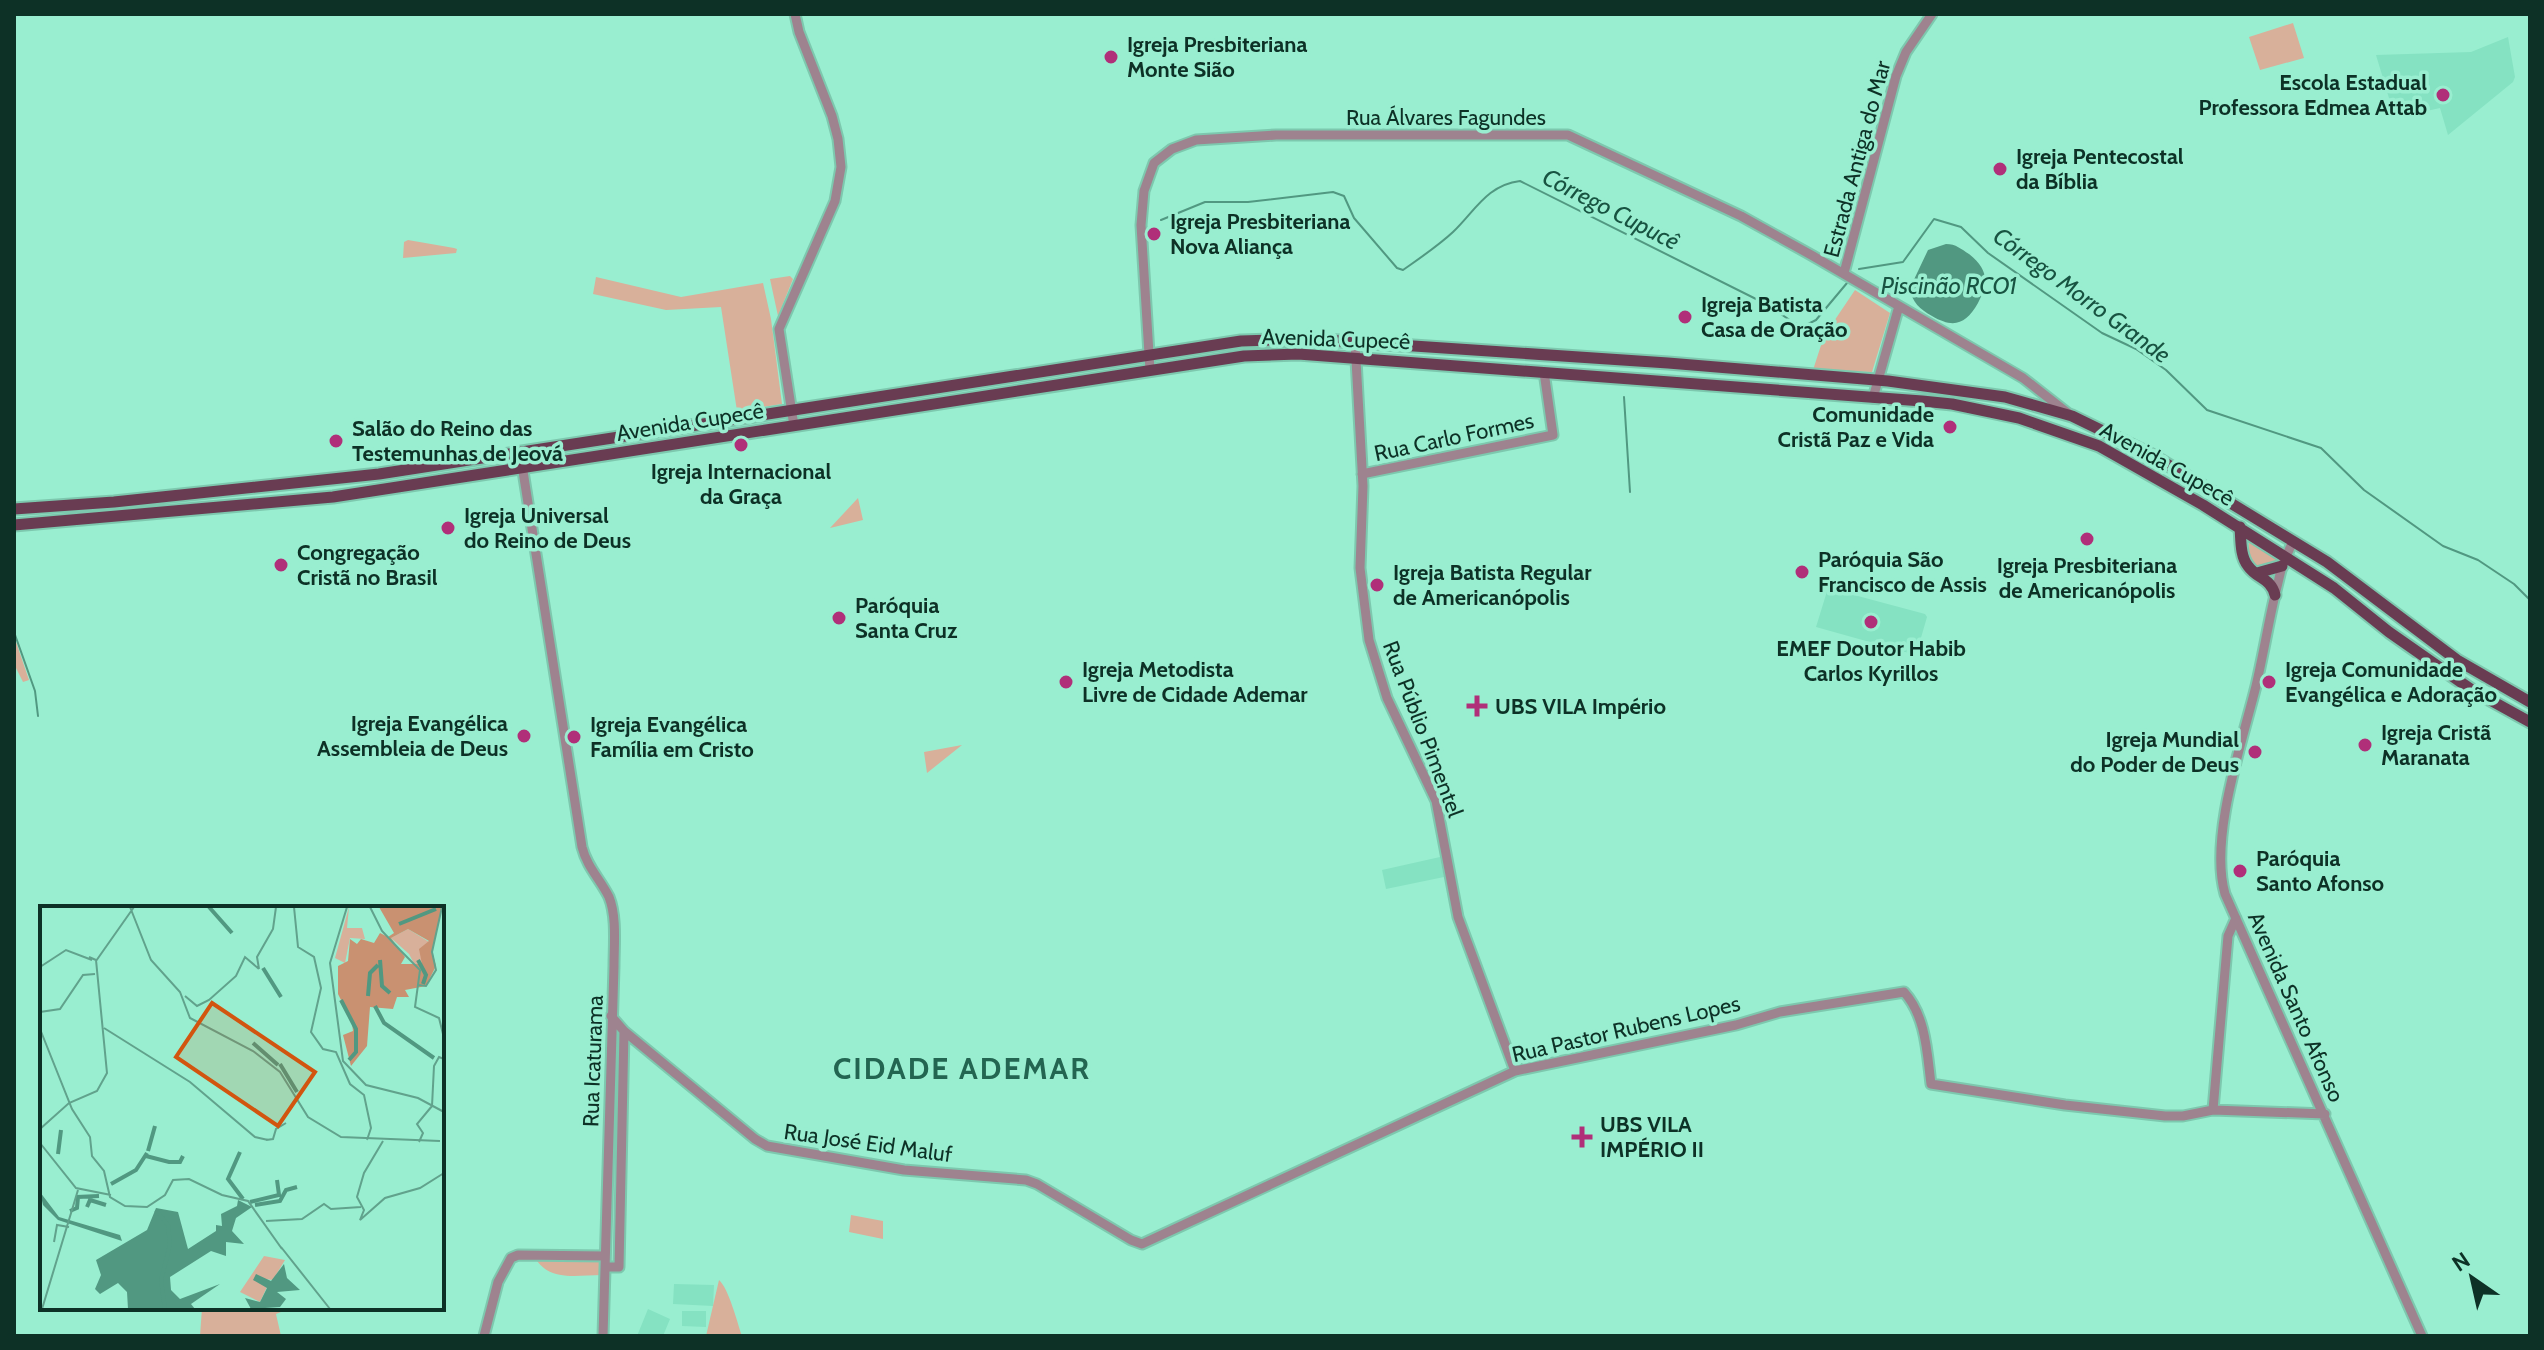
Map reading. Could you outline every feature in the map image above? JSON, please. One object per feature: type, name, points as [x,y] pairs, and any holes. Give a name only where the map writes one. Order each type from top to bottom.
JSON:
[{"type":"main road","name":"Avenida Cupecê","points":[[16,509],[349,478],[1252,340],[1309,339],[1877,380],[2005,397],[2072,416],[2152,455],[2339,571],[2457,660],[2530,702]]},
{"type":"main road","name":"Avenida Cupecê","points":[[14,525],[333,497],[1254,355],[1298,354],[1544,372],[1952,404],[2019,418],[2099,446],[2240,527],[2284,561],[2334,588],[2389,632],[2472,690],[2530,722]]},
{"type":"main road","points":[[2240,527],[2246,563],[2270,582],[2275,595]]},
{"type":"main road","points":[[2257,573],[2284,561]]},
{"type":"street","points":[[794,426],[779,329],[835,201],[841,167],[832,116],[795,14]]},
{"type":"street","name":"Estrada Antiga do Mar","points":[[1844,273],[1896,76],[1906,52],[1932,14]]},
{"type":"street","name":"Rua Álvares Fagundes","points":[[1150,370],[1141,225],[1144,191],[1150,171],[1161,156],[1172,149],[1196,140],[1276,135],[1568,135],[1741,216],[1844,273],[2023,378],[2072,416]]},
{"type":"street","points":[[1873,398],[1899,306]]},
{"type":"street","name":"Rua Públio Pimentel","points":[[1355,342],[1362,474],[1360,568],[1372,651],[1387,698],[1436,801],[1458,917],[1515,1071]]},
{"type":"street","name":"Rua Carlo Formes","points":[[1362,474],[1553,435],[1544,372]]},
{"type":"street","points":[[520,452],[523,467]]},
{"type":"street","name":"Rua Icaturama","points":[[523,467],[586,863],[609,898],[612,910],[614,942],[603,1336]]},
{"type":"street","name":"Avenida Santo Afonso","points":[[2293,541],[2275,595],[2225,821],[2221,876],[2319,1114],[2422,1336]]},
{"type":"street","points":[[2236,918],[2228,936],[2213,1110],[2319,1114]]},
{"type":"street","name":"Rua Pastor Rubens Lopes","points":[[1150,1240],[1515,1071],[1736,1025],[1780,1012],[1904,992],[1915,1006],[1921,1024],[1931,1084],[2053,1104],[2165,1116],[2213,1110]]},
{"type":"street","name":"Rua José Eid Maluf","points":[[611,1016],[624,1031],[767,1146],[904,1170],[1026,1180],[1131,1240],[1142,1244],[1150,1240]]},
{"type":"street","name":"Rua Icaturama","points":[[605,1261],[619,1267],[624,1031]]},
{"type":"street","points":[[484,1336],[498,1282],[514,1256],[605,1261]]},
{"type":"shaded area","points":[[2293,23],[2304,58],[2260,70],[2249,37]]},
{"type":"shaded area","name":"Escola Estadual Professora Edmea Attab","points":[[2508,37],[2515,77],[2513,82],[2448,135],[2440,108],[2395,118],[2376,55],[2471,52]]},
{"type":"shaded area","points":[[408,240],[457,249],[456,253],[403,258],[404,242]]},
{"type":"shaded area","points":[[790,276],[793,279],[778,316],[770,279]]},
{"type":"shaded area","points":[[596,277],[681,297],[763,283],[782,404],[737,411],[721,307],[666,310],[593,294]]},
{"type":"shaded area","points":[[1855,290],[1890,313],[1872,372],[1813,370],[1824,336]]},
{"type":"shaded area","points":[[858,498],[863,520],[830,528]]},
{"type":"shaded area","points":[[2249,542],[2279,559],[2276,565],[2256,569],[2248,557]]},
{"type":"shaded area","name":"EMEF Doutor Habib Carlos Kyrillos","points":[[1828,588],[1925,614],[1927,617],[1916,655],[1816,627]]},
{"type":"shaded area","points":[[14,636],[29,680],[23,682],[14,664]]},
{"type":"shaded area","points":[[962,745],[927,773],[924,752]]},
{"type":"shaded area","points":[[1440,857],[1444,877],[1386,889],[1382,870]]},
{"type":"shaded area","points":[[851,1215],[883,1221],[883,1239],[849,1232]]},
{"type":"shaded area","points":[[535,1258],[602,1258],[602,1275],[556,1274],[541,1266]]},
{"type":"shaded area","points":[[719,1280],[729,1298],[742,1336],[706,1336]]},
{"type":"shaded area","points":[[674,1284],[714,1285],[713,1306],[673,1304]]},
{"type":"shaded area","points":[[648,1309],[670,1319],[663,1336],[637,1336]]},
{"type":"shaded area","points":[[202,1310],[280,1310],[276,1314],[281,1336],[200,1336]]},
{"type":"shaded area","points":[[682,1311],[706,1311],[706,1327],[682,1326]]},
{"type":"water","name":"Piscinão RCO1","points":[[1946,244],[1969,254],[1980,265],[1985,276],[1978,303],[1964,320],[1953,323],[1940,320],[1920,308],[1910,288],[1928,250]]},
{"type":"waterway","name":"Córrego Cupucê","points":[[1161,220],[1205,202],[1248,202],[1333,192],[1344,196],[1354,218],[1397,268],[1403,270],[1447,237],[1490,193],[1520,181],[1768,305],[1794,323],[1804,326],[1816,320],[1847,283]]},
{"type":"waterway","name":"Córrego Morro Grande","points":[[1859,269],[1903,262],[1934,219],[1961,227],[1988,253],[2102,333],[2136,349],[2166,370],[2207,410],[2321,448],[2364,490],[2443,546],[2478,560],[2514,584],[2530,600]]},
{"type":"waterway","points":[[1624,397],[1630,492]]},
{"type":"waterway","points":[[14,632],[35,691],[38,716]]},
{"type":"place","name":"Igreja Presbiteriana Monte Sião","points":[[1111,57]]},
{"type":"place","name":"Escola Estadual Professora Edmea Attab","points":[[2443,95]]},
{"type":"place","name":"Igreja Pentecostal da Bíblia","points":[[2000,169]]},
{"type":"place","name":"Igreja Presbiteriana Nova Aliança","points":[[1154,234]]},
{"type":"place","name":"Igreja Batista Casa de Oração","points":[[1685,317]]},
{"type":"place","name":"Comunidade Cristã Paz e Vida","points":[[1950,427]]},
{"type":"place","name":"Salão do Reino das Testemunhas de Jeová","points":[[336,441]]},
{"type":"place","name":"Igreja Internacional da Graça","points":[[741,445]]},
{"type":"place","name":"Igreja Universal do Reino de Deus","points":[[448,528]]},
{"type":"place","name":"Igreja Presbiteriana de Americanópolis","points":[[2087,539]]},
{"type":"place","name":"Congregação Cristã no Brasil","points":[[281,565]]},
{"type":"place","name":"Paróquia São Francisco de Assis","points":[[1802,572]]},
{"type":"place","name":"Igreja Batista Regular de Americanópolis","points":[[1377,585]]},
{"type":"place","name":"Paróquia Santa Cruz","points":[[839,618]]},
{"type":"place","name":"EMEF Doutor Habib Carlos Kyrillos","points":[[1871,622]]},
{"type":"place","name":"Igreja Metodista Livre de Cidade Ademar","points":[[1066,682]]},
{"type":"place","name":"Igreja Comunidade Evangélica e Adoração","points":[[2269,682]]},
{"type":"place","name":"UBS VILA Império","points":[[1477,706]]},
{"type":"place","name":"Igreja Evangélica Assembleia de Deus","points":[[524,736]]},
{"type":"place","name":"Igreja Evangélica Família em Cristo","points":[[574,737]]},
{"type":"place","name":"Igreja Cristã Maranata","points":[[2365,745]]},
{"type":"place","name":"Igreja Mundial do Poder de Deus","points":[[2255,752]]},
{"type":"place","name":"Paróquia Santo Afonso","points":[[2240,871]]},
{"type":"place","name":"UBS VILA IMPÉRIO II","points":[[1582,1137]]},
{"type":"district","name":"CIDADE ADEMAR","points":[[962,1068]]}]
